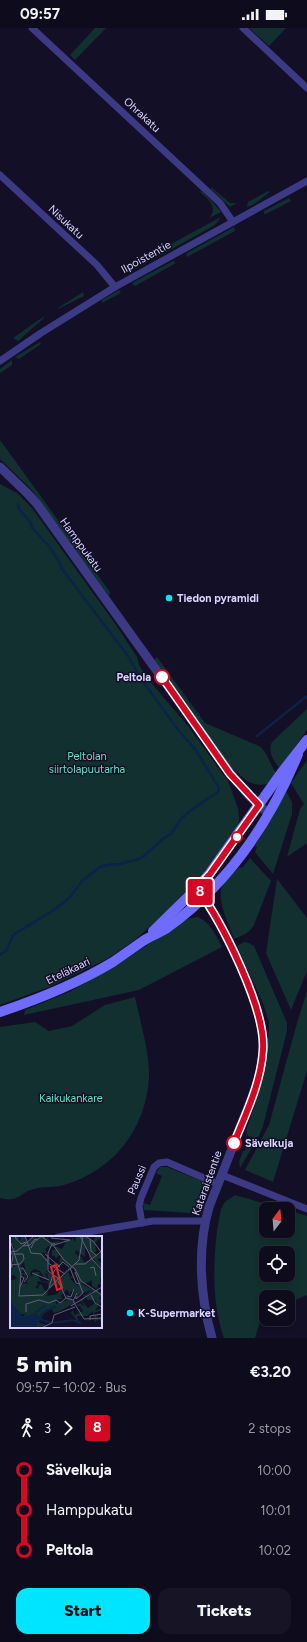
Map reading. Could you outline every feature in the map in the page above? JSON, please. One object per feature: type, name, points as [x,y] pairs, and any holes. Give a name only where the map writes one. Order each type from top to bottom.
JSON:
[{"type":"main road","name":"Eteläkaari","points":[[143,941],[197,888],[214,868],[282,772],[298,754],[307,740]]},
{"type":"main road","name":"Eteläkaari","points":[[0,1012],[65,987],[113,962],[143,941],[166,928],[203,897],[220,881],[250,844],[289,776],[298,754]]},
{"type":"street","name":"Ohrakatu","points":[[32,28],[220,203],[233,222]]},
{"type":"street","points":[[242,28],[307,88]]},
{"type":"street","name":"Nisukatu","points":[[0,175],[97,265],[115,287]]},
{"type":"street","name":"Ilpoistentie","points":[[0,361],[40,333],[115,287],[307,181]]},
{"type":"street","name":"Hamppukatu","points":[[0,467],[23,488],[37,504],[230,774],[268,813]]},
{"type":"street","name":"Kataraistentie","points":[[197,888],[221,926],[255,1001],[263,1036],[264,1049],[259,1077],[205,1221],[202,1244],[202,1281],[207,1317],[212,1338]]},
{"type":"street","name":"Paussi","points":[[142,1223],[139,1206],[140,1198],[154,1167],[159,1163],[167,1162],[218,1184]]},
{"type":"street","points":[[222,1175],[307,1209]]},
{"type":"street","points":[[64,1236],[153,1221],[205,1221]]},
{"type":"green space","points":[[95,28],[106,28],[75,60],[70,55]]},
{"type":"green space","points":[[249,28],[286,28],[269,46]]},
{"type":"green space","points":[[211,187],[230,203],[237,203],[230,207],[211,189]]},
{"type":"green space","points":[[202,191],[221,212],[209,218],[212,214],[213,207],[200,192]]},
{"type":"green space","points":[[268,191],[270,192],[256,203],[247,207],[248,202]]},
{"type":"green space","points":[[289,198],[291,201],[264,214],[264,211]]},
{"type":"green space","points":[[221,217],[215,225],[161,255],[158,251]]},
{"type":"green space","points":[[234,227],[235,231],[187,257],[186,256],[187,253]]},
{"type":"green space","points":[[152,254],[154,258],[126,273],[128,267]]},
{"type":"green space","points":[[173,261],[176,263],[135,286],[132,283]]},
{"type":"green space","points":[[119,290],[121,293],[102,303],[102,300]]},
{"type":"green space","points":[[83,292],[84,296],[58,309],[58,308]]},
{"type":"green space","points":[[43,317],[44,318],[18,341],[13,338]]},
{"type":"green space","points":[[40,342],[41,344],[19,359],[15,357]]},
{"type":"green space","points":[[12,360],[12,365],[0,373],[0,369]]},
{"type":"green space","points":[[0,440],[110,592],[109,596],[31,489],[0,459]]},
{"type":"green space","name":"Peltolan siirtolapuutarha","points":[[0,484],[17,493],[32,508],[116,625],[137,657],[139,665],[147,678],[188,726],[228,781],[238,808],[239,819],[238,828],[216,859],[168,910],[136,939],[107,959],[49,987],[0,1005]]},
{"type":"green space","points":[[157,657],[205,723],[262,748],[277,775],[270,783],[261,785],[255,784],[240,776],[204,731],[154,660]]},
{"type":"green space","points":[[307,709],[307,730],[280,769],[271,753],[270,749],[272,742]]},
{"type":"green space","points":[[307,760],[307,843],[287,857],[300,809],[304,804],[291,783]]},
{"type":"green space","points":[[286,791],[292,802],[292,814],[273,874],[255,852],[257,847],[255,846]]},
{"type":"green space","points":[[250,858],[271,881],[254,925],[248,932],[234,939],[223,910],[221,902],[221,888],[227,878],[240,867],[242,868]]},
{"type":"green space","points":[[277,879],[307,918],[307,971],[291,1010],[266,953]]},
{"type":"green space","points":[[198,917],[206,922],[215,933],[222,947],[139,990],[24,1015],[25,1010],[69,992],[119,964],[186,919]]},
{"type":"green space","points":[[244,942],[254,946],[287,1023],[287,1031],[263,1126],[259,1136],[255,1138],[248,1136],[246,1131],[263,1080],[267,1058],[269,1023],[264,1006],[237,946]]},
{"type":"green space","points":[[307,991],[307,1071],[273,1182],[245,1170],[269,1125]]},
{"type":"green space","name":"Kaikukankare","points":[[135,997],[148,1058],[149,1078],[146,1097],[134,1131],[112,1158],[98,1170],[82,1178],[60,1186],[31,1190],[11,1199],[0,1198],[0,1027],[35,1022],[49,1031],[72,1026],[105,1005]]},
{"type":"green space","points":[[246,1142],[255,1142],[240,1168],[239,1162],[243,1151],[245,1151]]},
{"type":"green space","points":[[160,1167],[167,1167],[204,1182],[194,1211],[190,1213],[144,1210],[143,1203],[150,1205],[162,1176],[156,1173]]},
{"type":"green space","points":[[235,1195],[260,1202],[259,1238],[295,1238],[295,1212],[307,1216],[307,1295],[295,1300],[295,1290],[259,1290],[259,1325],[255,1338],[224,1338],[217,1312],[214,1271],[217,1231],[220,1214],[223,1205]]},
{"type":"waterway","points":[[0,955],[7,950],[13,935],[57,908],[70,897],[82,881],[100,867],[120,864],[139,859],[144,856],[164,838],[171,834],[181,819],[191,810],[218,792],[219,788],[195,749],[179,731],[141,679],[128,656],[62,569],[60,563],[48,545],[32,528],[31,523],[19,509],[18,504]]},
{"type":"waterway","points":[[257,736],[307,696]]},
{"type":"bus line","name":"8","points":[[162,677],[230,774],[259,805],[210,874],[197,888],[221,926],[243,974],[255,1001],[263,1036],[264,1049],[259,1077],[234,1143]]},
{"type":"place","name":"Tiedon pyramidi","points":[[169,598]]},
{"type":"place","name":"Peltola","points":[[162,677]]},
{"type":"place","name":"Sävelkuja","points":[[234,1143]]},
{"type":"place","name":"K-Supermarket","points":[[130,1313]]}]
